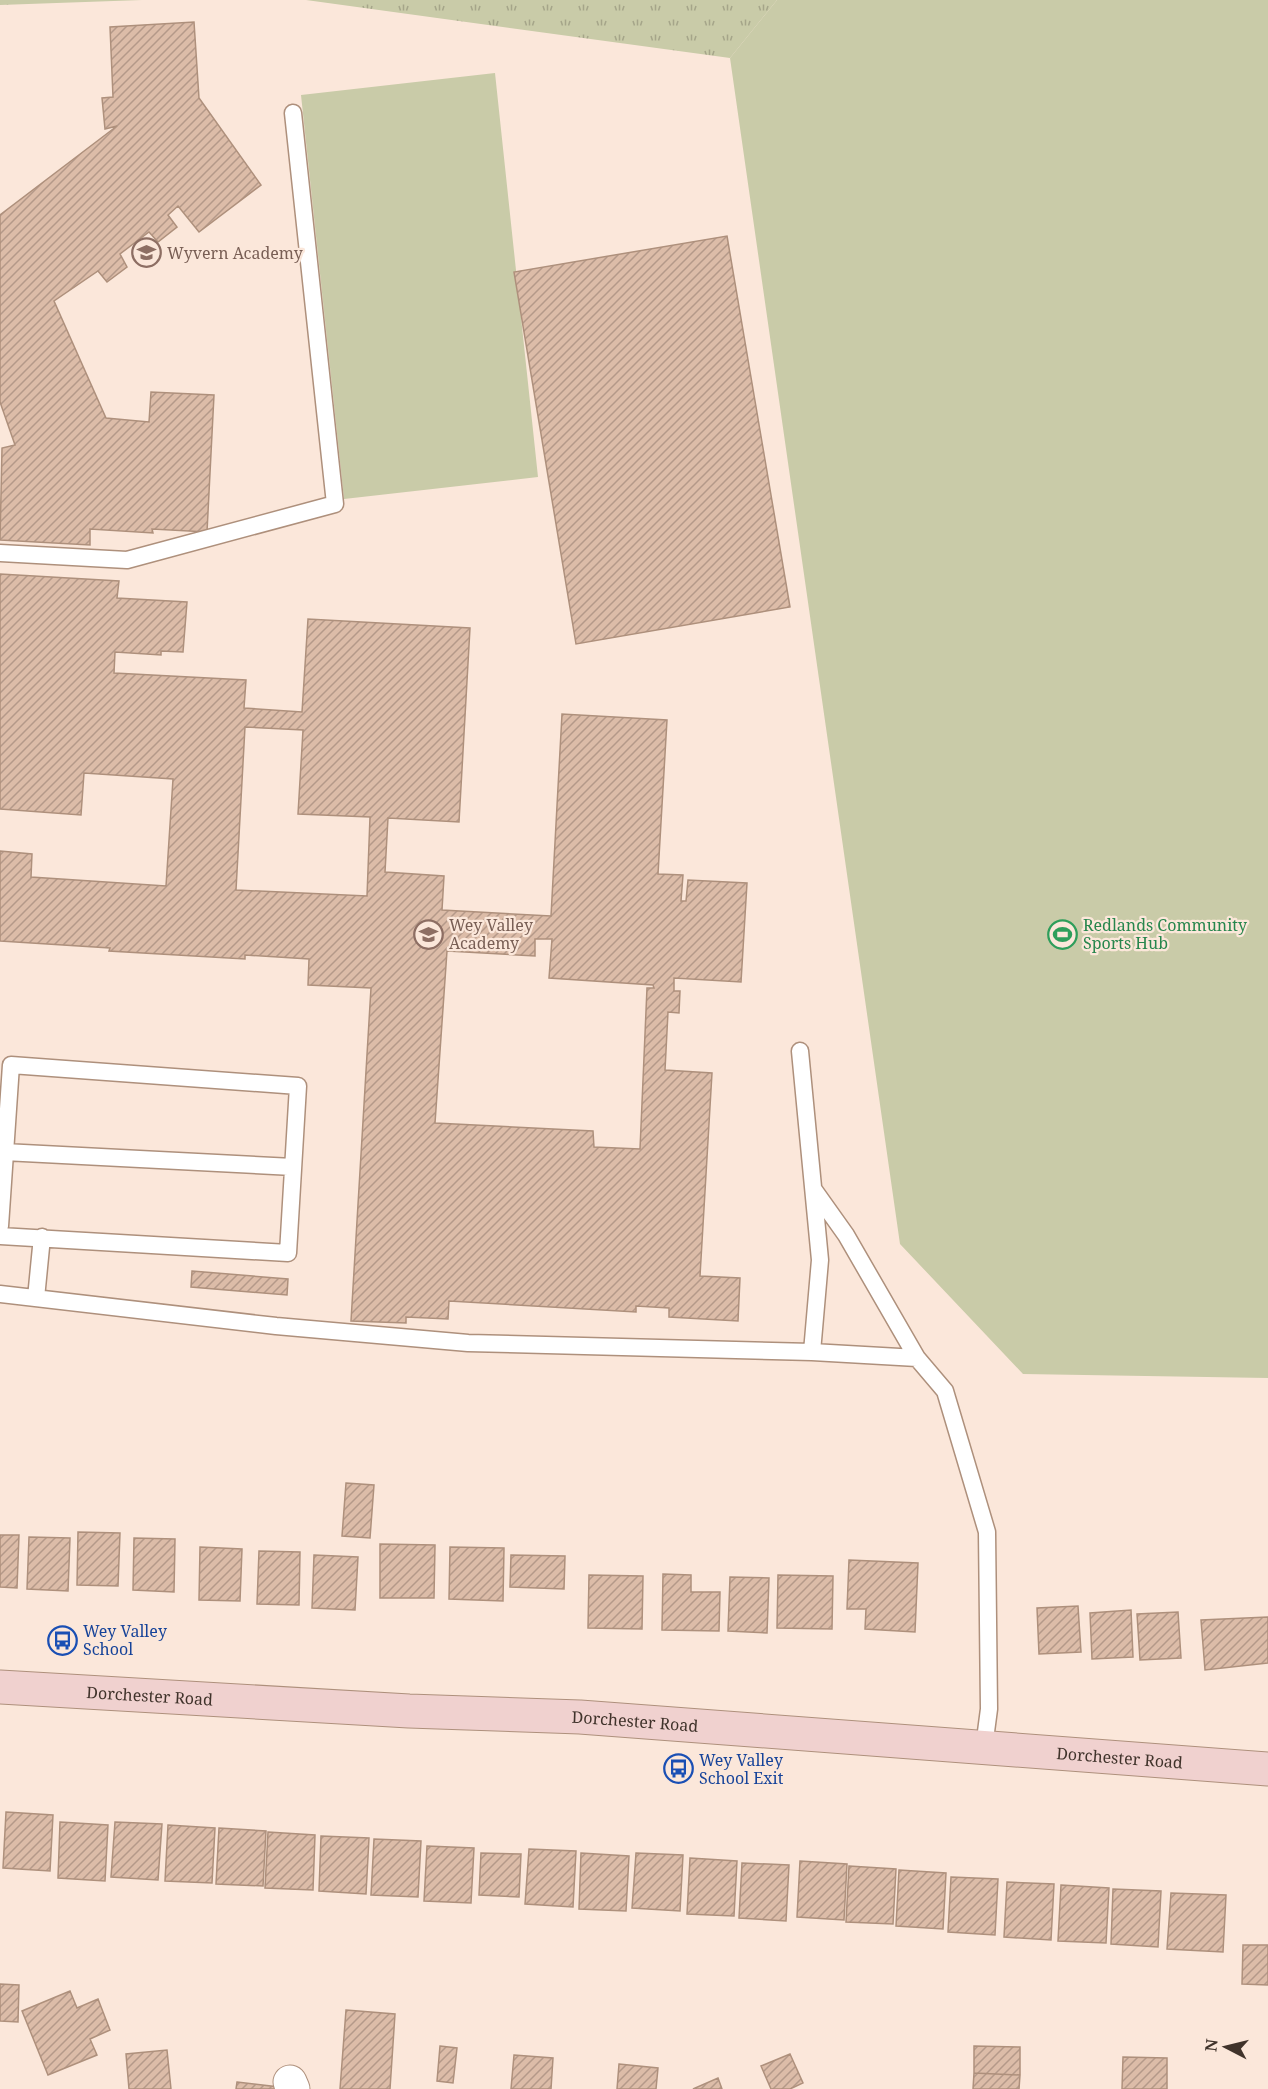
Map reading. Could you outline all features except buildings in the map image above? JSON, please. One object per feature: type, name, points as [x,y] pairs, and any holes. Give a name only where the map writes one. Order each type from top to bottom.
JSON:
[{"type":"main road","name":"Dorchester Road","points":[[0,1687],[409,1711],[580,1717],[1268,1769]]},
{"type":"lane","points":[[0,553],[127,560],[335,504],[293,113]]},
{"type":"lane","points":[[800,1051],[820,1260],[812,1352]]},
{"type":"lane","points":[[0,1226],[11,1065],[298,1086],[288,1252],[0,1236]]},
{"type":"lane","points":[[4,1152],[293,1167]]},
{"type":"lane","points":[[814,1190],[846,1235],[917,1358],[945,1391],[987,1532],[989,1709],[984,1747]]},
{"type":"lane","points":[[36,1298],[42,1238]]},
{"type":"lane","points":[[0,1294],[276,1326],[468,1343],[812,1352],[917,1358]]},
{"type":"green space","points":[[0,0],[142,0],[0,5]]},
{"type":"green space","points":[[306,0],[777,0],[730,58]]},
{"type":"green space","name":"Redlands Community Sports Hub","points":[[777,0],[1268,0],[1268,1378],[1023,1374],[900,1244],[730,58]]},
{"type":"green space","points":[[495,73],[538,477],[344,499],[301,95]]},
{"type":"place","name":"Wyvern Academy","points":[[146,253]]},
{"type":"place","name":"Wey Valley Academy","points":[[428,934]]},
{"type":"place","name":"Redlands Community Sports Hub","points":[[1062,934]]},
{"type":"place","name":"Wey Valley School","points":[[62,1640]]},
{"type":"place","name":"Wey Valley School Exit","points":[[678,1769]]}]
